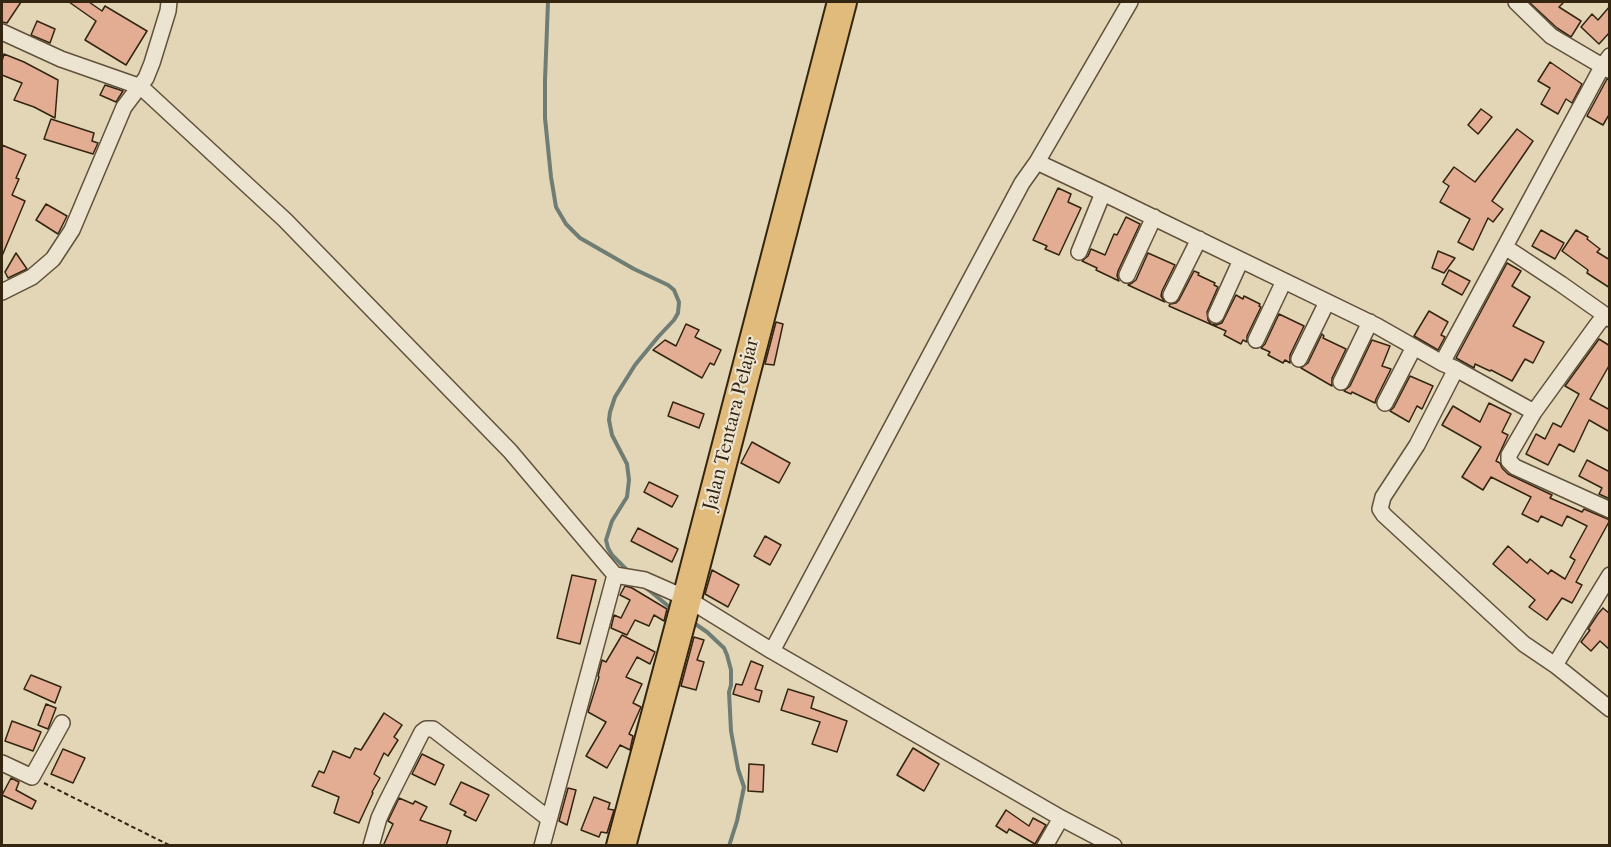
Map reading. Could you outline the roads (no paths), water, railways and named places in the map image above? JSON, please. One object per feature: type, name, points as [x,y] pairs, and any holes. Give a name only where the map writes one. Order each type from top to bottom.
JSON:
[{"type":"highway","name":"Jalan Tentara Pelajar","points":[[621,846],[842,2]]},
{"type":"street","points":[[2,292],[32,277],[53,259],[72,231],[124,107],[141,87],[152,63],[169,2]]},
{"type":"street","points":[[772,651],[1016,194],[1130,2]]},
{"type":"street","points":[[1516,2],[1551,36],[1607,64],[1505,247],[1449,366],[1418,445],[1383,497],[1380,509],[1524,644],[1555,665],[1610,709]]},
{"type":"street","points":[[2,32],[61,59],[141,87],[285,219],[510,451],[620,575],[645,580],[686,602],[1061,818],[1114,846]]},
{"type":"street","points":[[1037,162],[1370,322],[1534,412]]},
{"type":"street","points":[[1079,252],[1103,192]]},
{"type":"street","points":[[1127,275],[1154,217]]},
{"type":"street","points":[[1171,295],[1199,239]]},
{"type":"street","points":[[1505,247],[1607,317],[1534,412],[1511,449],[1509,461],[1515,467],[1610,510]]},
{"type":"street","points":[[1216,315],[1241,260]]},
{"type":"street","points":[[1256,340],[1284,281]]},
{"type":"street","points":[[1299,359],[1327,302]]},
{"type":"street","points":[[1341,382],[1370,322]]},
{"type":"street","points":[[1385,403],[1414,347]]},
{"type":"street","points":[[542,846],[620,575]]},
{"type":"street","points":[[1555,665],[1610,575]]},
{"type":"street","points":[[2,763],[32,777],[62,723]]},
{"type":"street","points":[[371,846],[386,803],[422,732],[426,729],[433,729],[549,819]]},
{"type":"street","points":[[1045,846],[1061,818]]},
{"type":"waterway","points":[[548,2],[545,118],[556,207],[566,224],[580,238],[634,269],[668,285],[674,290],[679,302],[678,313],[674,320],[635,365],[615,397],[610,412],[612,435],[627,464],[629,480],[627,497],[612,521],[606,540],[612,555],[629,572]]},
{"type":"waterway","points":[[645,587],[672,609]]},
{"type":"waterway","points":[[691,621],[724,648],[731,670],[729,692],[731,731],[744,787],[729,846]]}]
